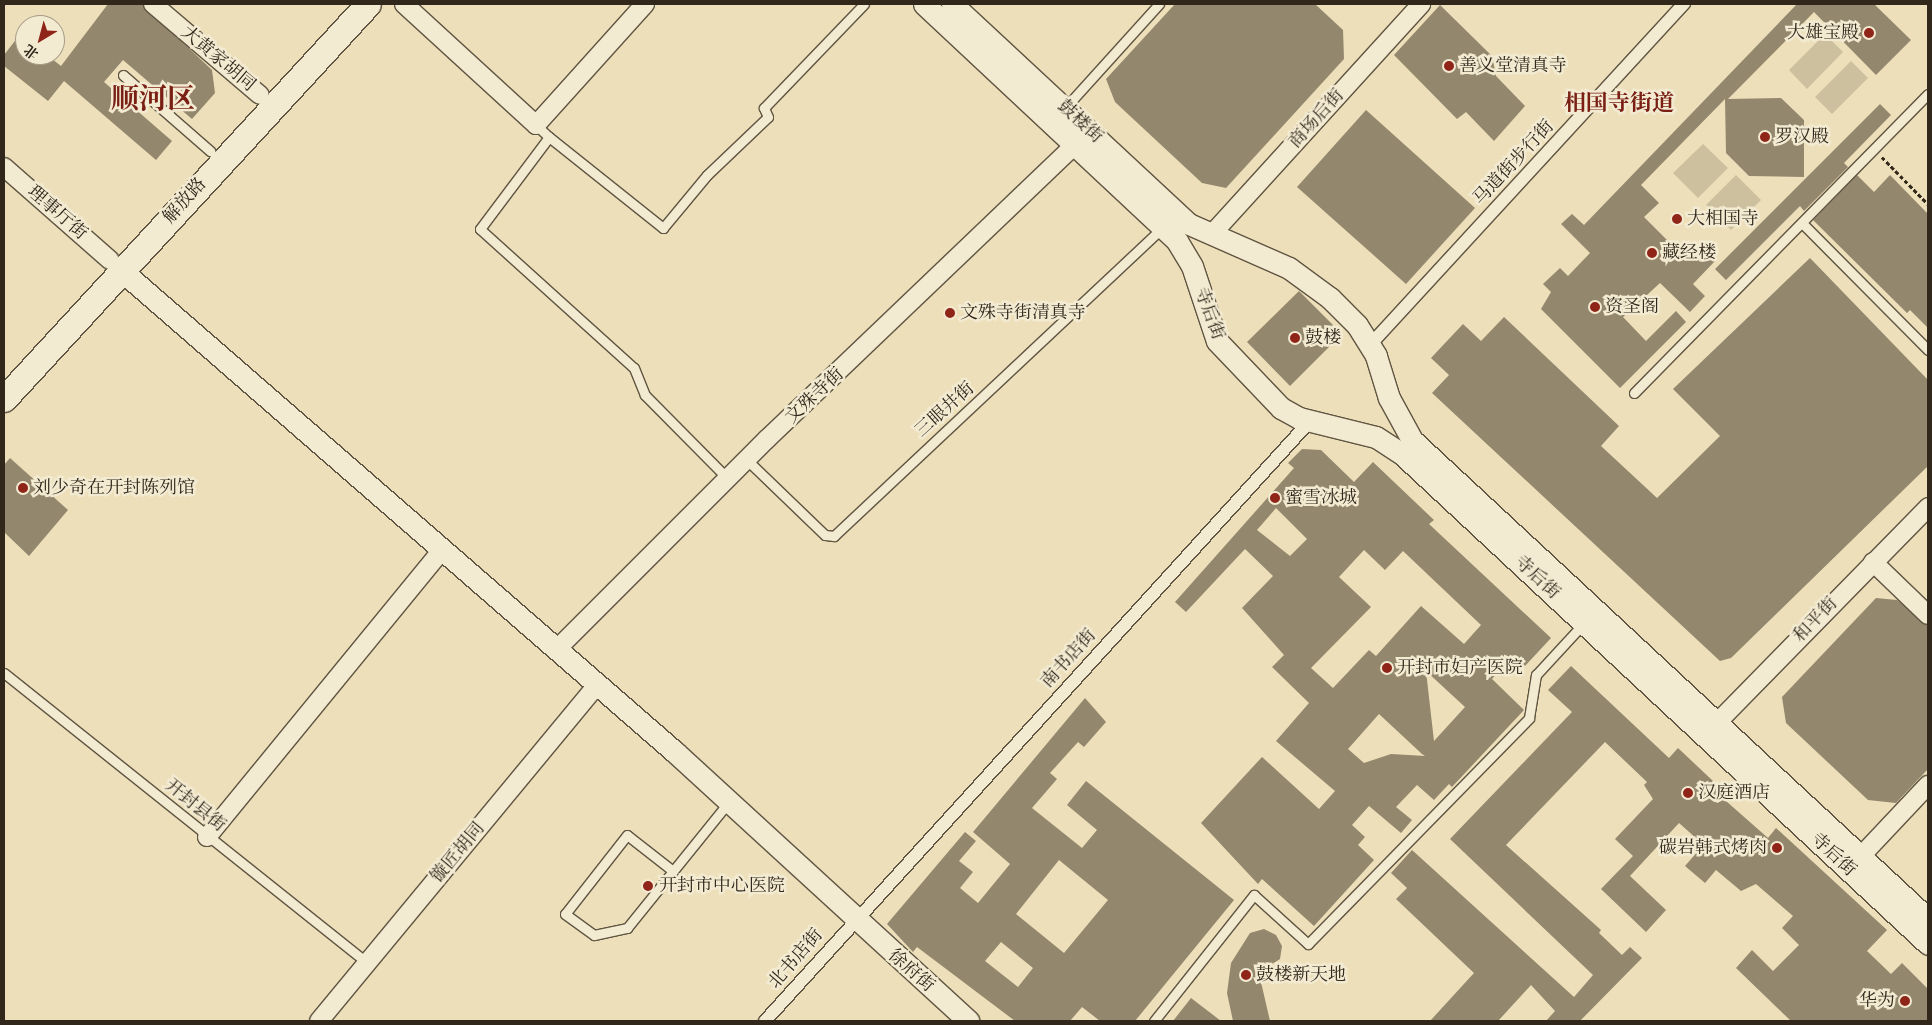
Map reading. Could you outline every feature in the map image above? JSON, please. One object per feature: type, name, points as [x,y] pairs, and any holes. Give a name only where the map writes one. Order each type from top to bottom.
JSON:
[{"type":"main road","name":"解放路","points":[[4,399],[210,151],[345,4]]},
{"type":"main road","name":"解放路","points":[[4,374],[116,266],[368,4]]},
{"type":"street","name":"大黄家胡同","points":[[153,4],[260,95]]},
{"type":"street","points":[[404,4],[543,131],[645,4]]},
{"type":"street","name":"鼓楼街","points":[[924,4],[1163,228]]},
{"type":"street","name":"鼓楼街","points":[[952,4],[1189,224],[1212,234]]},
{"type":"street","name":"商场后街","points":[[1212,234],[1421,4]]},
{"type":"street","name":"马道街步行街","points":[[1370,345],[1684,4]]},
{"type":"street","name":"文殊寺街","points":[[556,650],[747,460],[1075,145]]},
{"type":"street","name":"理事厅街","points":[[4,167],[116,266]]},
{"type":"street","name":"寺后街","points":[[1163,228],[1192,266],[1212,331],[1226,353],[1281,408],[1310,421],[1387,443],[1585,622],[1861,856],[1928,919]]},
{"type":"street","name":"寺后街","points":[[1212,234],[1311,280],[1356,325],[1370,345],[1397,415],[1412,440],[1712,728],[1928,944]]},
{"type":"street","name":"徐府街","points":[[116,266],[597,685],[854,920],[969,1021]]},
{"type":"street","name":"南书店街","points":[[854,920],[1310,421]]},
{"type":"street","name":"和平街","points":[[1712,728],[1928,507]]},
{"type":"street","points":[[207,837],[441,551]]},
{"type":"street","points":[[1873,562],[1928,615]]},
{"type":"street","name":"镟匠胡同","points":[[319,1021],[597,685]]},
{"type":"street","points":[[1861,856],[1928,785]]},
{"type":"street","name":"北书店街","points":[[765,1021],[854,920]]},
{"type":"lane","points":[[728,479],[645,395],[634,368],[480,229],[543,131],[663,228],[707,175],[768,116],[764,108],[864,4]]},
{"type":"lane","points":[[1065,108],[1159,4]]},
{"type":"lane","points":[[123,75],[210,151]]},
{"type":"lane","points":[[1634,393],[1928,94]]},
{"type":"lane","points":[[1802,223],[1928,350]]},
{"type":"lane","name":"三眼井街","points":[[747,460],[825,535],[834,536],[1163,228]]},
{"type":"lane","points":[[1154,1021],[1254,895],[1308,944],[1529,718],[1536,675],[1585,622]]},
{"type":"lane","name":"开封县街","points":[[4,673],[367,963]]},
{"type":"lane","points":[[673,871],[627,835],[565,914],[594,935],[627,928],[728,803]]},
{"type":"path","points":[[1874,149],[1928,204]]},
{"type":"shaded area","points":[[1825,34],[1843,52],[1807,89],[1789,70]]},
{"type":"shaded area","points":[[1851,61],[1868,78],[1832,114],[1815,97]]},
{"type":"shaded area","points":[[1703,144],[1728,168],[1698,198],[1673,173]]},
{"type":"shaded area","points":[[1736,175],[1761,200],[1731,230],[1706,205]]},
{"type":"building","points":[[108,4],[142,4],[212,70],[215,93],[192,119],[123,60],[104,82],[172,141],[156,160],[64,81],[48,101],[4,66],[4,55],[15,41],[15,65],[61,66],[65,65],[65,61]]},
{"type":"building","points":[[1175,4],[1315,4],[1343,30],[1344,59],[1226,188],[1202,183],[1115,102],[1106,79]]},
{"type":"building","points":[[1797,4],[1874,4],[1911,40],[1876,75],[1814,12],[1728,99],[1781,98],[1804,120],[1804,177],[1749,176],[1726,153],[1725,99],[1641,185],[1659,203],[1644,217],[1686,259],[1701,244],[1716,260],[1693,284],[1705,296],[1690,312],[1660,283],[1623,317],[1646,341],[1676,311],[1686,322],[1620,388],[1541,309],[1551,292],[1543,284],[1560,268],[1568,276],[1590,253],[1561,224],[1572,214],[1584,225]]},
{"type":"building","name":"善义堂清真寺","points":[[1440,5],[1492,56],[1496,76],[1525,106],[1494,141],[1466,112],[1457,119],[1394,55]]},
{"type":"building","points":[[1880,104],[1891,115],[1844,163],[1848,167],[1804,211],[1800,206],[1726,280],[1715,269]]},
{"type":"building","points":[[1366,110],[1475,208],[1406,284],[1297,187]]},
{"type":"building","points":[[1857,175],[1874,192],[1890,175],[1928,214],[1928,328],[1910,310],[1907,313],[1813,220]]},
{"type":"building","points":[[1810,258],[1928,380],[1928,466],[1731,658],[1720,661],[1432,393],[1449,375],[1431,358],[1463,324],[1481,341],[1504,317],[1619,426],[1601,446],[1657,498],[1720,436],[1673,389]]},
{"type":"building","name":"鼓楼","points":[[1299,291],[1342,334],[1290,386],[1247,342]]},
{"type":"building","points":[[1302,449],[1321,450],[1354,482],[1373,462],[1434,520],[1429,524],[1551,638],[1525,666],[1513,655],[1492,679],[1524,710],[1452,787],[1449,784],[1434,800],[1417,785],[1396,807],[1412,820],[1401,833],[1369,806],[1352,825],[1365,837],[1358,845],[1374,860],[1314,926],[1262,879],[1258,884],[1201,823],[1262,757],[1319,809],[1335,791],[1276,741],[1309,703],[1272,667],[1284,655],[1242,608],[1273,576],[1245,549],[1186,612],[1175,602],[1294,468],[1288,463]],"holes":[[[1276,508],[1307,539],[1290,556],[1257,530]],[[1364,550],[1385,570],[1403,551],[1481,625],[1464,644],[1421,606],[1376,656],[1369,650],[1333,688],[1311,668],[1371,607],[1339,577]],[[1426,671],[1465,707],[1434,741]],[[1379,714],[1425,756],[1391,754],[1364,763],[1348,749]]]},
{"type":"building","name":"刘少奇在开封陈列馆","points":[[10,458],[68,510],[29,556],[4,532],[4,465]]},
{"type":"building","points":[[1876,598],[1897,600],[1928,625],[1928,769],[1896,803],[1868,800],[1786,723],[1782,697]]},
{"type":"building","points":[[1571,666],[1669,758],[1678,748],[1730,797],[1726,801],[1768,838],[1776,828],[1887,930],[1867,951],[1891,974],[1902,963],[1928,989],[1928,1021],[1791,1021],[1736,968],[1752,950],[1773,971],[1799,945],[1782,928],[1793,916],[1756,884],[1741,891],[1716,870],[1705,883],[1685,866],[1699,850],[1693,844],[1697,839],[1679,823],[1630,876],[1666,910],[1646,932],[1601,889],[1633,856],[1615,839],[1653,799],[1644,785],[1647,782],[1605,742],[1506,845],[1601,930],[1599,933],[1622,955],[1630,947],[1642,958],[1580,1021],[1546,1021],[1555,1011],[1531,985],[1498,1021],[1430,1021],[1474,973],[1396,899],[1407,888],[1391,873],[1412,850],[1574,997],[1593,975],[1450,839],[1572,712],[1548,690]]},
{"type":"building","points":[[1085,698],[1106,722],[1084,747],[1078,742],[1050,773],[1057,779],[1032,808],[1082,848],[1097,830],[1067,805],[1086,781],[1234,900],[1135,1021],[1100,1021],[1082,1007],[1070,1021],[1015,1021],[917,947],[913,952],[887,924],[965,832],[976,841],[959,861],[973,872],[960,888],[978,903],[1010,864],[973,832]],"holes":[[[1059,860],[1108,900],[1064,953],[1016,914]],[[1001,942],[1033,968],[1018,987],[985,961]]]},
{"type":"building","name":"鼓楼新天地","points":[[1264,929],[1276,935],[1282,946],[1280,959],[1264,969],[1261,982],[1270,1021],[1233,1021],[1227,993],[1231,963],[1250,933]]},
{"type":"building","points":[[1191,998],[1221,1021],[1173,1021]]},
{"type":"place","name":"大雄宝殿","points":[[1869,33]]},
{"type":"place","name":"善义堂清真寺","points":[[1449,66]]},
{"type":"place","name":"罗汉殿","points":[[1765,137]]},
{"type":"place","name":"大相国寺","points":[[1677,219]]},
{"type":"place","name":"藏经楼","points":[[1652,253]]},
{"type":"place","name":"资圣阁","points":[[1595,307]]},
{"type":"place","name":"文殊寺街清真寺","points":[[950,313]]},
{"type":"place","name":"鼓楼","points":[[1295,338]]},
{"type":"place","name":"刘少奇在开封陈列馆","points":[[23,488]]},
{"type":"place","name":"蜜雪冰城","points":[[1275,498]]},
{"type":"place","name":"开封市妇产医院","points":[[1387,668]]},
{"type":"place","name":"汉庭酒店","points":[[1688,793]]},
{"type":"place","name":"碳岩韩式烤肉","points":[[1777,848]]},
{"type":"place","name":"开封市中心医院","points":[[648,886]]},
{"type":"place","name":"鼓楼新天地","points":[[1246,975]]},
{"type":"place","name":"华为","points":[[1905,1001]]},
{"type":"district","name":"顺河区","points":[[153,99]]},
{"type":"district","name":"相国寺街道","points":[[1619,104]]}]
